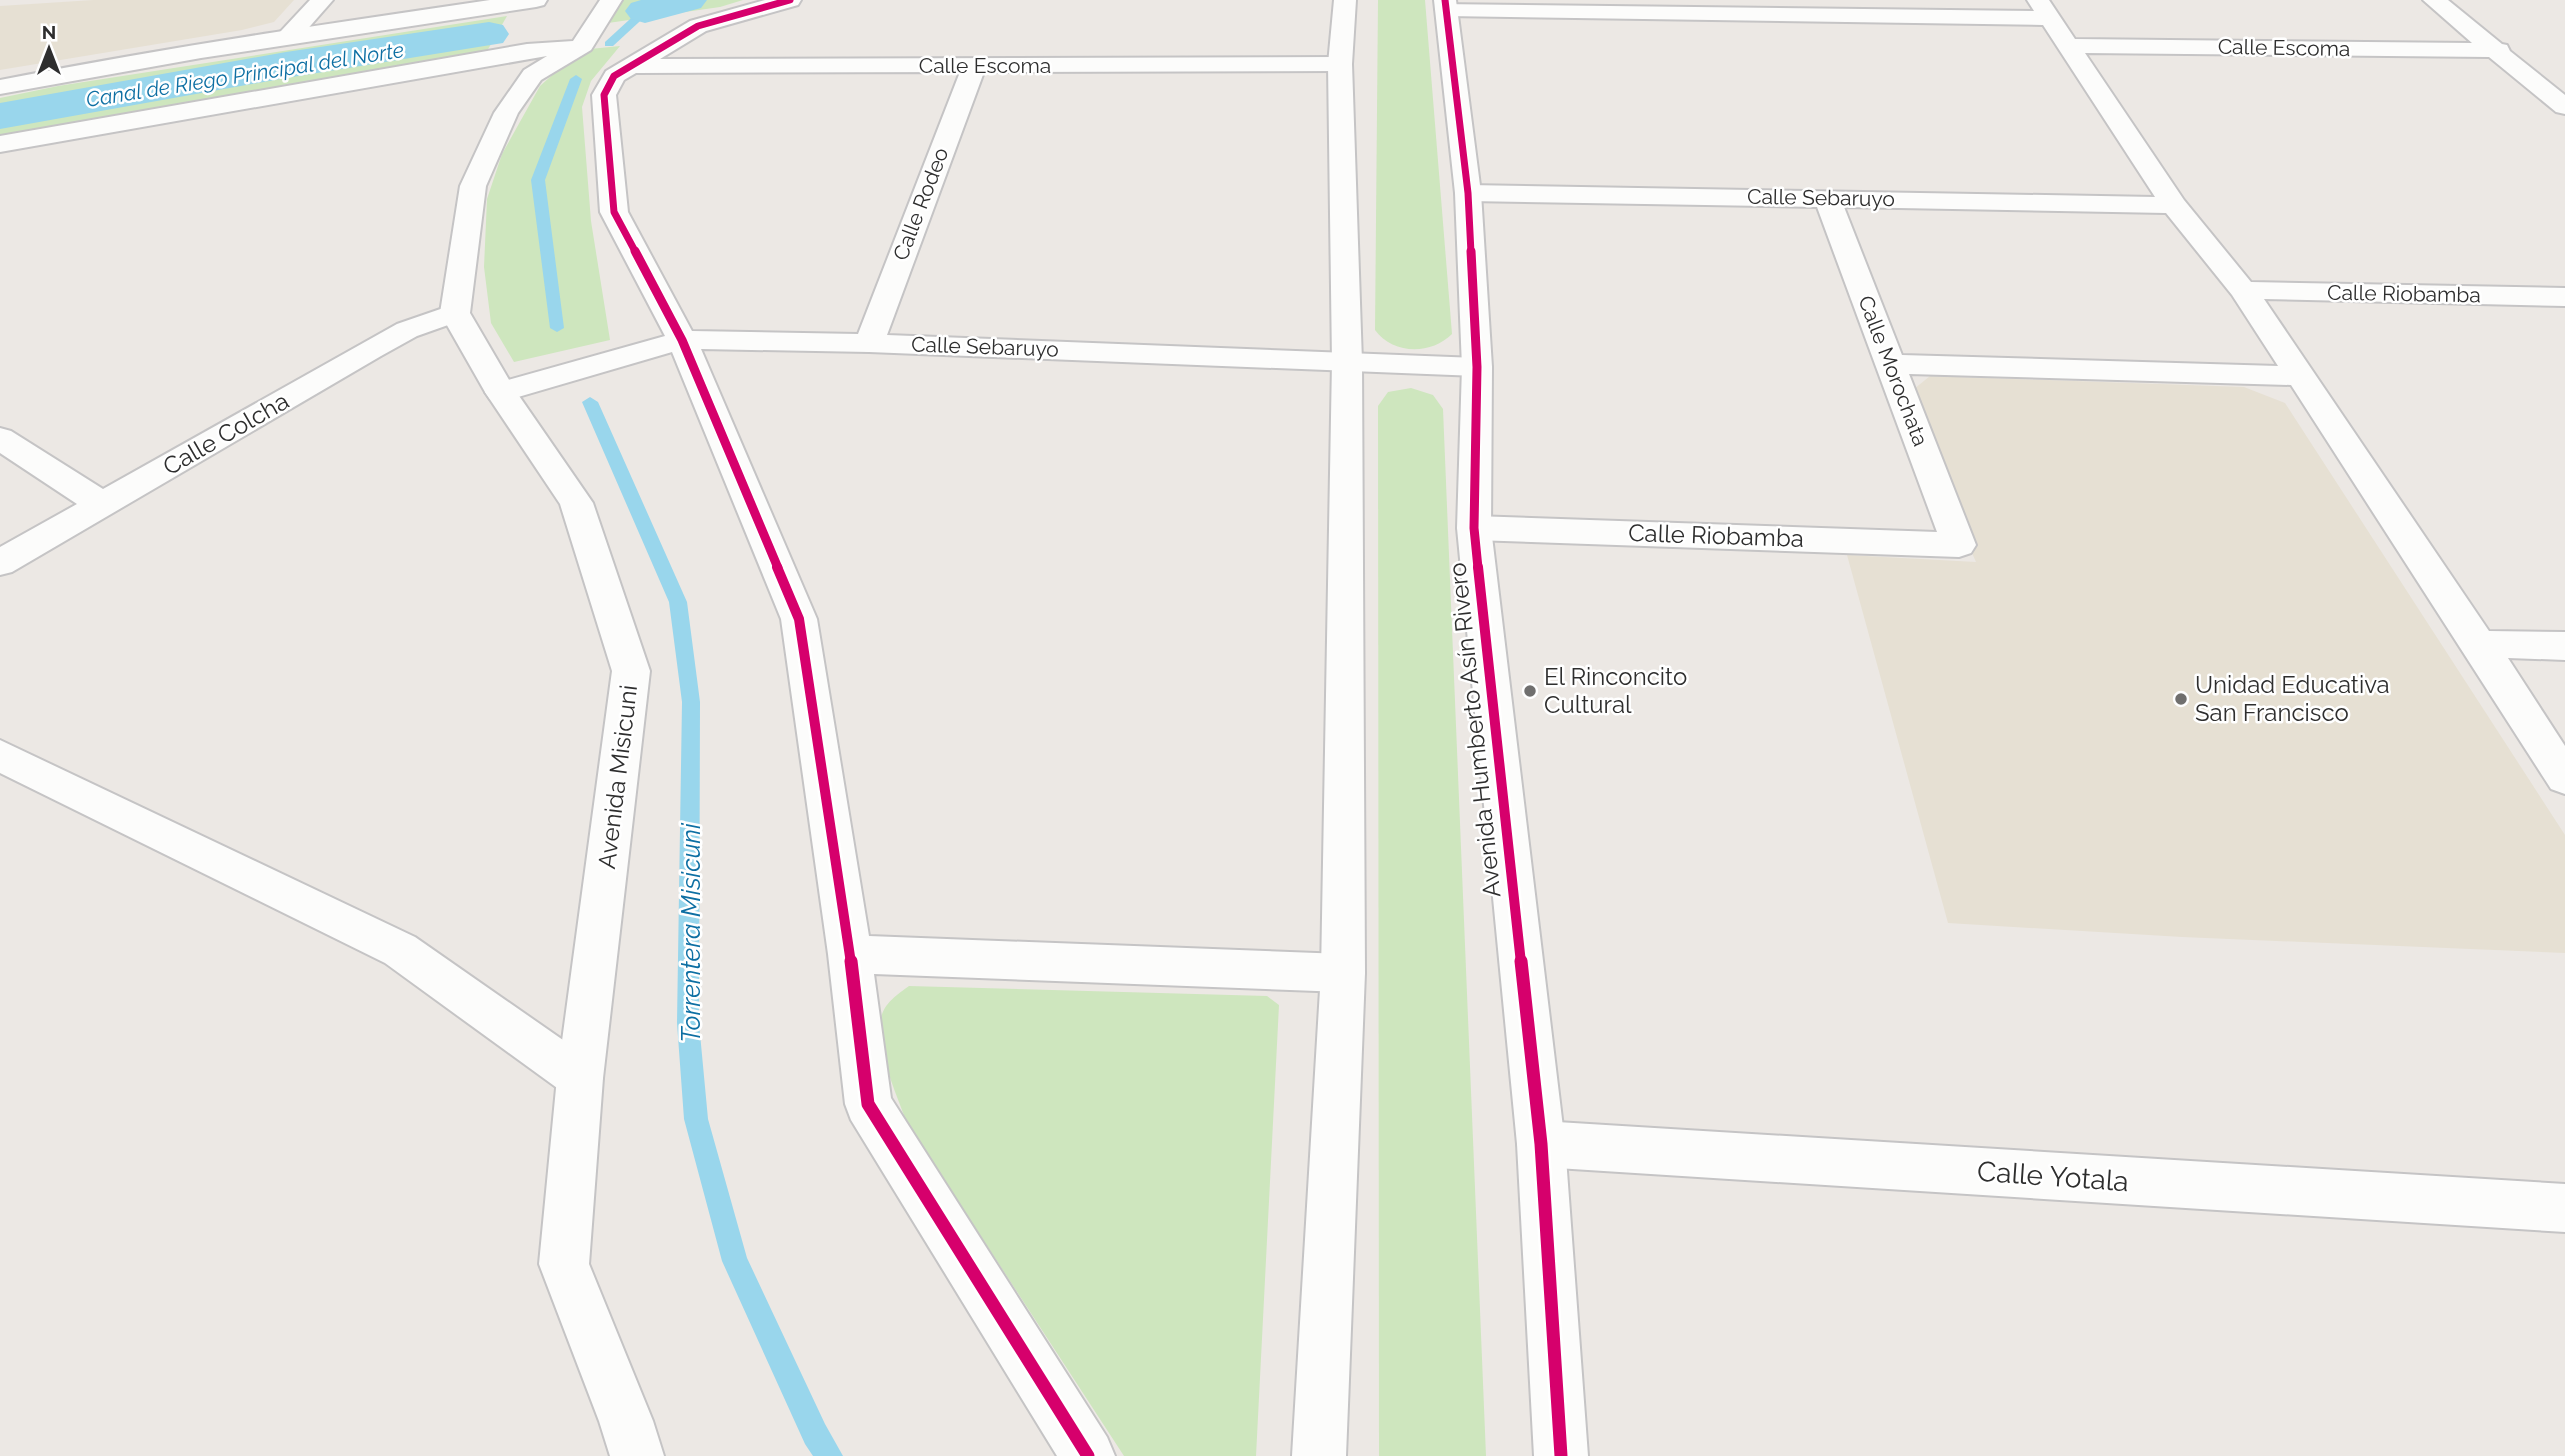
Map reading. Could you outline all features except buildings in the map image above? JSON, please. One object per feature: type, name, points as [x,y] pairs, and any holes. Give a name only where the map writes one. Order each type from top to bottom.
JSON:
[{"type":"street","points":[[289,36],[322,0]]},
{"type":"street","points":[[0,87],[289,36],[536,0]]},
{"type":"street","points":[[455,313],[473,186],[530,63],[546,0]]},
{"type":"street","points":[[0,144],[530,63],[583,46],[611,0]]},
{"type":"street","points":[[790,0],[698,26],[614,76],[604,95],[614,212],[682,341],[799,619],[869,1104],[1088,1456]]},
{"type":"street","points":[[1319,1456],[1343,973],[1347,362],[1340,64],[1345,0]]},
{"type":"street","points":[[2434,0],[2565,107]]},
{"type":"street","points":[[1446,4],[2044,9],[2174,205],[2243,290],[2479,643],[2565,778]]},
{"type":"street","name":"Avenida Humberto Asín Rivero","points":[[1446,4],[1468,193],[1477,366],[1474,528],[1541,1144],[1561,1456]]},
{"type":"street","name":"Calle Escoma","points":[[2070,46],[2498,50]]},
{"type":"street","name":"Calle Escoma","points":[[630,66],[1340,64]]},
{"type":"street","name":"Calle Rodeo","points":[[869,342],[974,66]]},
{"type":"street","name":"Calle Sebaruyo","points":[[1468,193],[2174,205]]},
{"type":"street","name":"Calle Morochata","points":[[1827,198],[1959,545]]},
{"type":"street","name":"Calle Riobamba","points":[[2243,290],[2565,297]]},
{"type":"street","name":"Avenida Misicuni","points":[[455,313],[501,393],[576,503],[631,671],[580,1078],[564,1264],[626,1444]]},
{"type":"street","name":"Calle Colcha","points":[[0,563],[370,350],[407,330],[455,313]]},
{"type":"street","name":"Calle Sebaruyo","points":[[501,393],[682,341],[869,342],[1477,366]]},
{"type":"street","points":[[1890,364],[2300,376]]},
{"type":"street","points":[[0,438],[103,505]]},
{"type":"street","name":"Calle Riobamba","points":[[1474,528],[1959,545]]},
{"type":"street","points":[[2479,643],[2565,646]]},
{"type":"street","points":[[0,755],[400,950],[580,1078]]},
{"type":"street","points":[[849,954],[1343,973]]},
{"type":"street","name":"Calle Yotala","points":[[1541,1144],[2565,1208]]},
{"type":"shaded area","points":[[93,0],[294,0],[274,22],[242,30],[0,70],[0,6]]},
{"type":"shaded area","name":"Unidad Educativa San Francisco","points":[[1930,376],[2244,387],[2285,403],[2565,835],[2565,953],[2182,937],[1948,923],[1847,555],[1976,562],[1903,398]]},
{"type":"green space","points":[[623,0],[743,0],[720,7],[608,23]]},
{"type":"green space","points":[[1378,0],[1425,0],[1452,334],[1434,346],[1423,349],[1402,348],[1383,338],[1375,330]]},
{"type":"green space","points":[[507,16],[487,51],[0,136],[0,98],[58,86]]},
{"type":"green space","points":[[620,46],[591,81],[582,107],[591,221],[610,340],[514,362],[491,323],[484,267],[487,199],[502,154],[540,86],[580,50]]},
{"type":"green space","points":[[1411,388],[1433,395],[1443,409],[1486,1456],[1379,1456],[1378,406],[1388,392]]},
{"type":"green space","points":[[909,986],[1267,996],[1279,1005],[1256,1456],[1124,1456],[907,1123],[888,1071],[880,1030],[885,1008]]},
{"type":"waterway","name":"Canal de Riego Principal del Norte","points":[[645,11],[687,0]]},
{"type":"waterway","name":"Torrentera Misicuni","points":[[609,44],[645,11]]},
{"type":"waterway","name":"Canal de Riego Principal del Norte","points":[[0,116],[286,65],[489,34]]},
{"type":"waterway","name":"Torrentera Misicuni","points":[[557,328],[538,180],[576,79]]},
{"type":"waterway","name":"Torrentera Misicuni","points":[[590,402],[678,602],[691,702],[688,1023],[696,1119],[735,1261],[815,1434],[829,1456]]},
{"type":"cycle path","points":[[790,0],[698,26],[614,76],[604,95],[614,212],[682,340],[799,619],[850,954],[868,1104],[1088,1456]]},
{"type":"cycle path","points":[[1445,0],[1468,193],[1477,367],[1474,528],[1541,1144],[1561,1456]]},
{"type":"place","name":"El Rinconcito Cultural","points":[[1530,691]]},
{"type":"place","name":"Unidad Educativa San Francisco","points":[[2181,699]]}]
